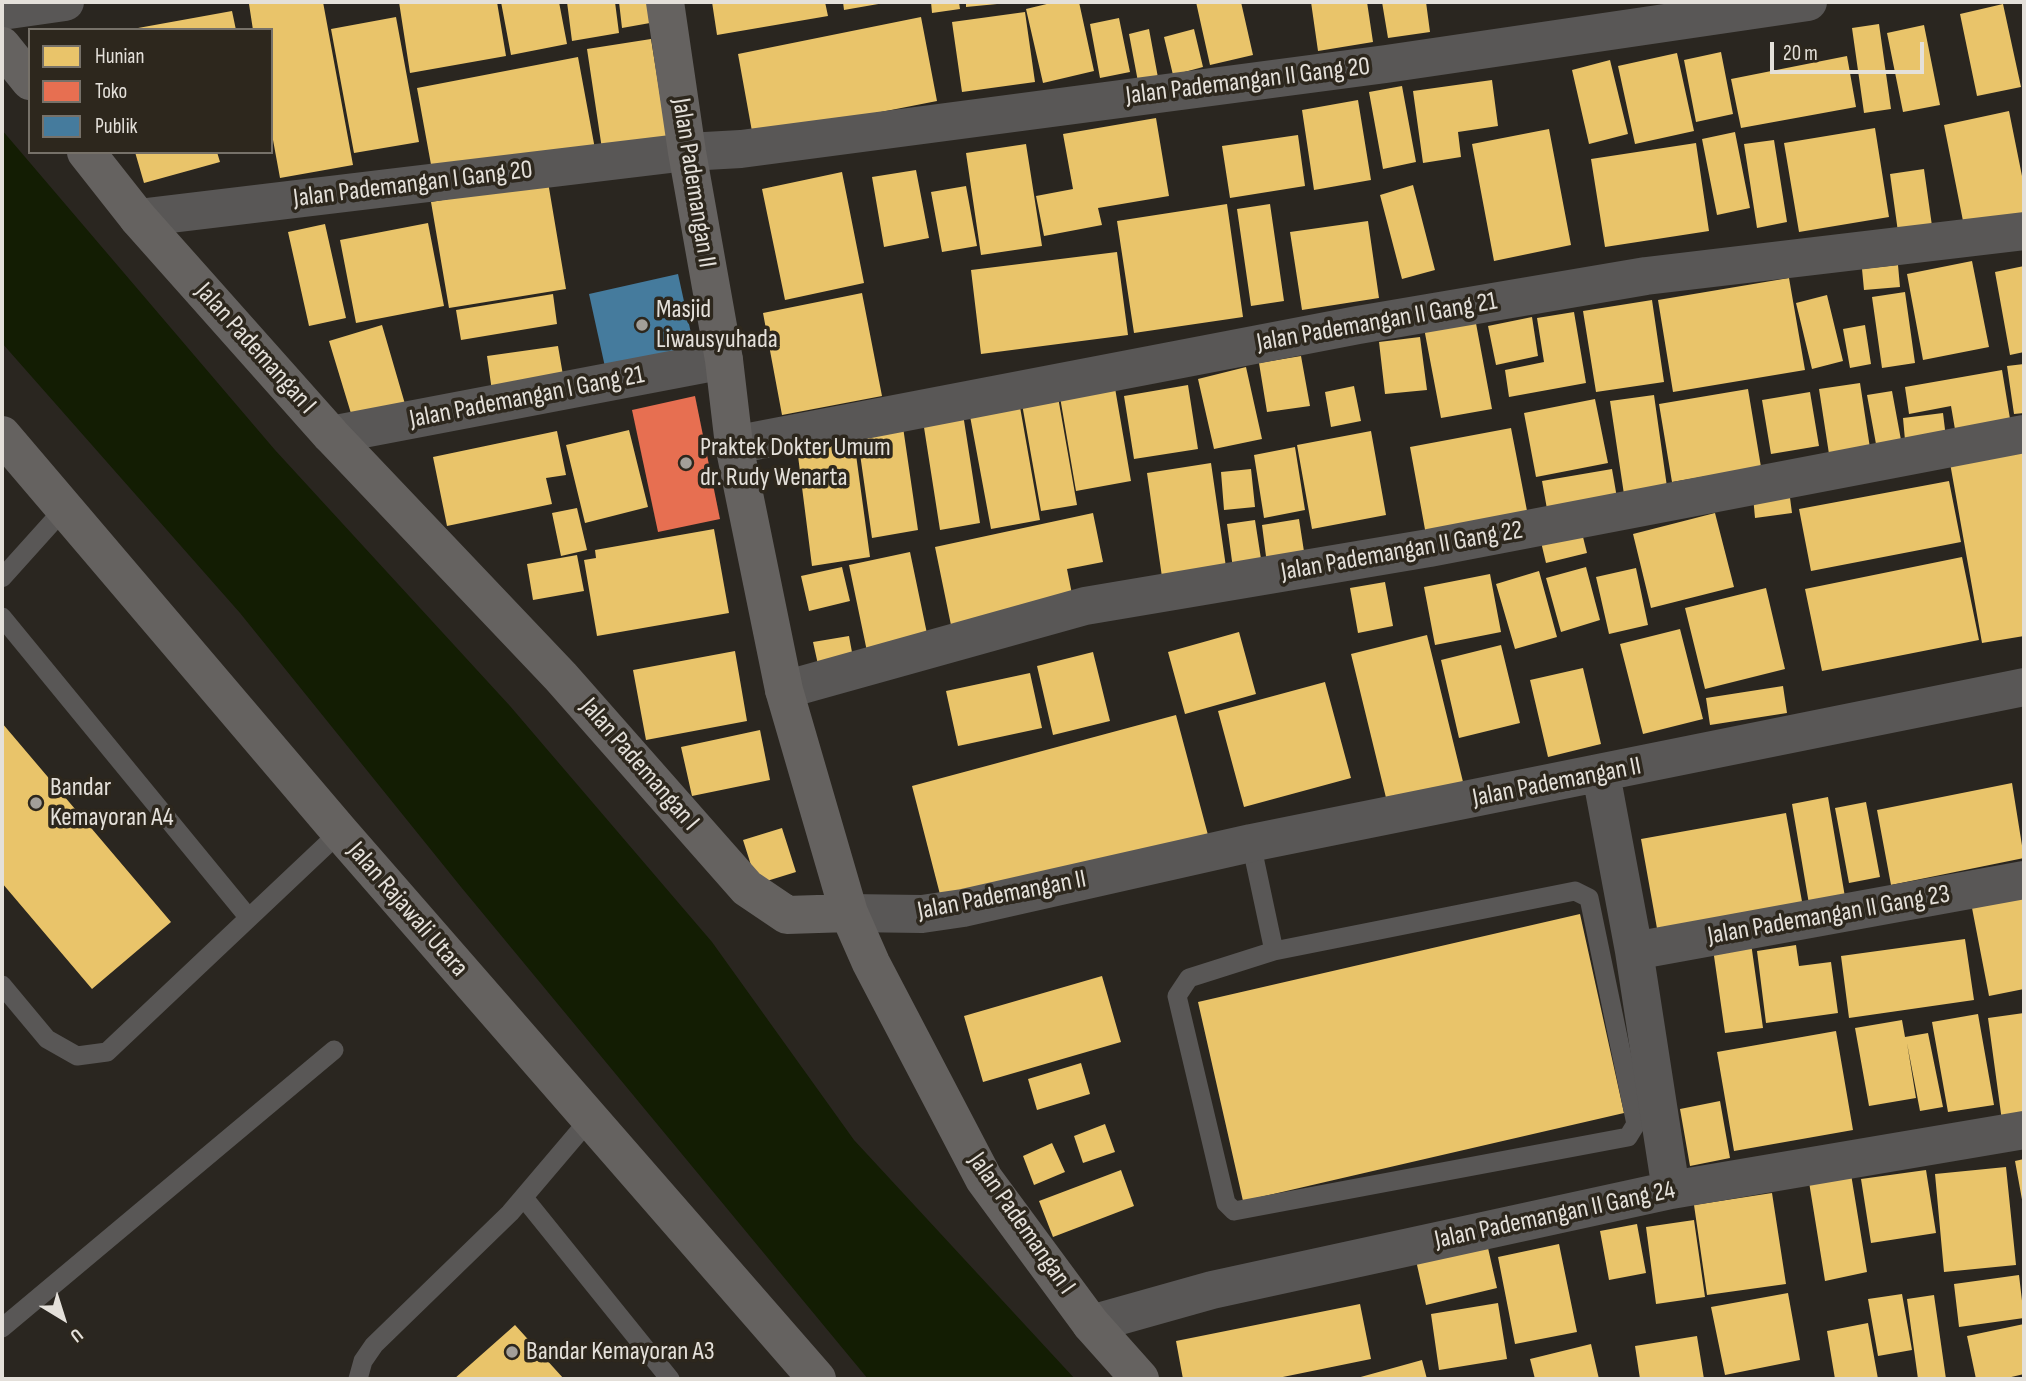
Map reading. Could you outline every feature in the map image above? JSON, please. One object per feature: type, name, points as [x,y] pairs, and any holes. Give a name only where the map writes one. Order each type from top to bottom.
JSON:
[{"type":"street","points":[[2,12],[65,2]]},
{"type":"street","name":"Jalan Pademangan II","points":[[665,2],[687,152],[724,360],[734,445],[784,690],[859,936],[922,914],[1253,854],[1601,774],[2024,687]]},
{"type":"street","name":"Jalan Pademangan II Gang 20","points":[[687,152],[741,149],[1387,64],[1808,2]]},
{"type":"street","points":[[2,46],[28,78]]},
{"type":"street","name":"Jalan Pademangan I Gang 20","points":[[138,218],[687,152]]},
{"type":"street","name":"Jalan Pademangan I","points":[[88,154],[138,218],[331,435],[561,677],[747,888],[787,915],[859,936],[984,1179],[1091,1324],[1140,1379]]},
{"type":"street","name":"Jalan Pademangan II Gang 21","points":[[734,445],[1345,328],[1646,276],[2024,231]]},
{"type":"street","name":"Jalan Pademangan I Gang 21","points":[[331,435],[724,360]]},
{"type":"street","name":"Jalan Pademangan II Gang 22","points":[[784,690],[1085,606],[1429,548],[2024,434]]},
{"type":"street","name":"Jalan Rajawali Utara","points":[[2,435],[340,832],[817,1379]]},
{"type":"street","points":[[1601,774],[1634,951],[1671,1190]]},
{"type":"street","name":"Jalan Pademangan II Gang 23","points":[[1634,951],[2024,880]]},
{"type":"street","name":"Jalan Pademangan II Gang 24","points":[[1091,1324],[1212,1290],[1671,1190],[2024,1130]]},
{"type":"lane","points":[[2,578],[64,509]]},
{"type":"lane","points":[[2,617],[249,918]]},
{"type":"lane","points":[[2,985],[47,1040],[77,1056],[107,1052],[340,832]]},
{"type":"lane","points":[[1253,854],[1273,951]]},
{"type":"lane","points":[[1575,891],[1589,898],[1636,1124],[1628,1137],[1234,1211],[1226,1203],[1177,996],[1189,978],[1273,951],[1575,891]]},
{"type":"lane","points":[[2,1328],[334,1051]]},
{"type":"lane","points":[[358,1379],[363,1361],[374,1345],[524,1198],[589,1120]]},
{"type":"lane","points":[[524,1198],[670,1379]]},
{"type":"shaded area","points":[[2,130],[275,450],[510,706],[712,942],[854,1140],[1075,1379],[868,1379],[461,887],[240,613],[2,343]]},
{"type":"building: Hunian","points":[[323,2],[353,165],[280,178],[273,140],[273,28],[253,28],[249,4]]},
{"type":"building: Hunian","points":[[399,2],[497,2],[506,56],[410,73]]},
{"type":"building: Hunian","points":[[501,2],[559,2],[567,44],[511,55]]},
{"type":"building: Hunian","points":[[567,2],[615,2],[619,33],[572,41]]},
{"type":"building: Hunian","points":[[619,2],[647,2],[650,23],[622,28]]},
{"type":"building: Hunian","points":[[712,2],[825,2],[828,16],[717,35]]},
{"type":"building: Hunian","points":[[843,2],[884,2],[884,3],[844,10]]},
{"type":"building: Hunian","points":[[931,2],[959,2],[960,9],[932,13]]},
{"type":"building: Hunian","points":[[966,2],[997,2],[997,4],[966,7]]},
{"type":"building: Hunian","points":[[1055,2],[1079,2],[1094,71],[1043,83],[1026,9]]},
{"type":"building: Hunian","points":[[1196,2],[1241,2],[1253,55],[1210,65]]},
{"type":"building: Hunian","points":[[1311,2],[1367,2],[1373,42],[1318,51]]},
{"type":"building: Hunian","points":[[1382,2],[1426,2],[1430,32],[1388,38]]},
{"type":"building: Hunian","points":[[2003,4],[2021,87],[1977,96],[1960,14]]},
{"type":"building: Hunian","points":[[232,11],[236,28],[138,28]]},
{"type":"building: Hunian","points":[[1025,12],[1035,82],[962,92],[952,22]]},
{"type":"building: Hunian","points":[[396,17],[419,142],[354,153],[331,29]]},
{"type":"building: Hunian","points":[[921,17],[937,101],[753,137],[738,54]]},
{"type":"building: Hunian","points":[[1119,18],[1130,72],[1100,78],[1090,24]]},
{"type":"building: Hunian","points":[[1879,24],[1891,109],[1864,113],[1852,28]]},
{"type":"building: Hunian","points":[[1924,25],[1940,105],[1903,112],[1887,33]]},
{"type":"building: Hunian","points":[[1149,29],[1159,83],[1139,87],[1129,34]]},
{"type":"building: Hunian","points":[[1194,29],[1203,67],[1173,75],[1164,37]]},
{"type":"building: Hunian","points":[[651,39],[667,138],[602,149],[587,49]]},
{"type":"building: Hunian","points":[[1721,52],[1733,114],[1696,122],[1684,60]]},
{"type":"building: Hunian","points":[[1677,53],[1694,131],[1635,144],[1618,66]]},
{"type":"building: Hunian","points":[[1847,56],[1856,107],[1741,128],[1731,79]]},
{"type":"building: Hunian","points":[[578,57],[595,149],[434,181],[417,88]]},
{"type":"building: Hunian","points":[[1610,60],[1628,134],[1589,144],[1572,70]]},
{"type":"building: Hunian","points":[[1492,80],[1498,126],[1458,132],[1461,157],[1423,163],[1413,91]]},
{"type":"building: Hunian","points":[[1402,86],[1416,162],[1383,169],[1369,92]]},
{"type":"building: Hunian","points":[[1358,100],[1371,180],[1314,190],[1302,110]]},
{"type":"building: Hunian","points":[[2009,111],[2024,186],[2024,214],[1964,226],[1944,125]]},
{"type":"building: Hunian","points":[[1156,118],[1169,196],[1098,208],[1102,225],[1044,236],[1036,196],[1073,189],[1063,134]]},
{"type":"building: Hunian","points":[[1875,128],[1889,217],[1799,232],[1784,143]]},
{"type":"building: Hunian","points":[[1549,129],[1571,245],[1494,261],[1472,144]]},
{"type":"building: Hunian","points":[[1735,132],[1750,208],[1717,215],[1702,139]]},
{"type":"building: Hunian","points":[[1298,135],[1305,186],[1230,198],[1222,146]]},
{"type":"building: Hunian","points":[[1774,140],[1787,222],[1757,228],[1744,144]]},
{"type":"building: Hunian","points":[[1696,143],[1709,231],[1605,247],[1591,159]]},
{"type":"building: Hunian","points":[[1026,144],[1042,246],[981,255],[966,153]]},
{"type":"building: Hunian","points":[[136,154],[218,154],[220,162],[144,183]]},
{"type":"building: Hunian","points":[[1924,169],[1932,226],[1898,232],[1890,174]]},
{"type":"building: Hunian","points":[[916,170],[929,238],[884,247],[872,177]]},
{"type":"building: Hunian","points":[[842,172],[864,283],[785,300],[762,189]]},
{"type":"building: Hunian","points":[[548,182],[566,289],[449,308],[431,202]]},
{"type":"building: Hunian","points":[[1413,185],[1435,270],[1402,279],[1380,195]]},
{"type":"building: Hunian","points":[[966,186],[977,246],[942,252],[931,192]]},
{"type":"building: Hunian","points":[[1227,204],[1243,317],[1134,333],[1117,221]]},
{"type":"building: Hunian","points":[[1270,204],[1284,301],[1251,306],[1237,209]]},
{"type":"building: Hunian","points":[[1368,221],[1379,298],[1302,310],[1290,232]]},
{"type":"building: Hunian","points":[[428,223],[444,306],[356,323],[340,240]]},
{"type":"building: Hunian","points":[[325,224],[346,318],[309,326],[288,232]]},
{"type":"building: Hunian","points":[[1117,252],[1128,335],[981,354],[971,270]]},
{"type":"building: Hunian","points":[[1972,261],[1989,347],[1923,360],[1907,274]]},
{"type":"building: Hunian","points":[[1898,265],[1900,287],[1864,290],[1862,269]]},
{"type":"building: Hunian","points":[[2024,266],[2024,352],[2010,355],[1995,272]]},
{"type":"building: Hunian","points":[[1789,278],[1805,370],[1673,392],[1658,300]]},
{"type":"building: Hunian","points":[[1905,292],[1915,363],[1882,368],[1872,297]]},
{"type":"building: Hunian","points":[[862,293],[882,396],[782,415],[763,313]]},
{"type":"building: Hunian","points":[[553,294],[557,324],[461,340],[456,310]]},
{"type":"building: Hunian","points":[[1827,295],[1843,361],[1812,369],[1796,303]]},
{"type":"building: Hunian","points":[[1652,300],[1664,382],[1596,392],[1583,311]]},
{"type":"building: Hunian","points":[[1574,312],[1586,383],[1509,397],[1505,370],[1544,362],[1537,318]]},
{"type":"building: Hunian","points":[[1532,317],[1538,356],[1496,365],[1488,326]]},
{"type":"building: Hunian","points":[[1475,318],[1492,409],[1441,418],[1424,328]]},
{"type":"building: Hunian","points":[[382,325],[405,404],[353,420],[329,341]]},
{"type":"building: Hunian","points":[[1865,325],[1871,364],[1850,368],[1843,329]]},
{"type":"building: Hunian","points":[[1420,337],[1427,390],[1385,394],[1379,342]]},
{"type":"building: Hunian","points":[[558,346],[565,387],[493,398],[487,356]]},
{"type":"building: Hunian","points":[[1301,356],[1310,406],[1267,412],[1259,363]]},
{"type":"building: Hunian","points":[[2024,364],[2024,413],[2014,414],[2007,366]]},
{"type":"building: Hunian","points":[[1246,367],[1262,439],[1214,449],[1198,379]]},
{"type":"building: Hunian","points":[[2002,370],[2012,431],[1957,441],[1951,406],[1909,414],[1905,387]]},
{"type":"building: Hunian","points":[[1860,383],[1872,461],[1831,467],[1819,389]]},
{"type":"building: Hunian","points":[[1188,385],[1198,449],[1134,459],[1124,396]]},
{"type":"building: Hunian","points":[[1354,386],[1361,421],[1331,427],[1325,392]]},
{"type":"building: Hunian","points":[[1115,388],[1131,481],[1076,491],[1060,397]]},
{"type":"building: Hunian","points":[[1748,389],[1761,467],[1672,482],[1659,404]]},
{"type":"building: Hunian","points":[[1892,391],[1901,440],[1876,444],[1867,395]]},
{"type":"building: Hunian","points":[[1810,392],[1819,446],[1771,454],[1762,400]]},
{"type":"building: Hunian","points":[[1654,395],[1668,494],[1625,501],[1610,401]]},
{"type":"building: Hunian","points":[[1058,397],[1077,505],[1041,511],[1022,404]]},
{"type":"building: Hunian","points":[[1595,399],[1608,463],[1536,477],[1524,413]]},
{"type":"building: Hunian","points":[[1020,407],[1040,520],[991,529],[970,416]]},
{"type":"building: Hunian","points":[[1943,413],[1947,446],[1906,451],[1903,418]]},
{"type":"building: Hunian","points":[[963,414],[980,523],[940,530],[923,421]]},
{"type":"building: Hunian","points":[[903,427],[918,530],[872,538],[857,433]]},
{"type":"building: Hunian","points":[[1511,428],[1528,516],[1426,535],[1410,447]]},
{"type":"building: Hunian","points":[[629,430],[648,507],[585,523],[566,445]]},
{"type":"building: Hunian","points":[[557,431],[566,475],[546,478],[552,504],[447,526],[433,457]]},
{"type":"building: Hunian","points":[[1371,431],[1386,515],[1312,529],[1297,445]]},
{"type":"building: Hunian","points":[[854,440],[870,557],[812,566],[797,448]]},
{"type":"building: Hunian","points":[[1295,447],[1305,510],[1264,518],[1254,455]]},
{"type":"building: Hunian","points":[[2024,449],[2024,636],[1982,643],[1950,463]]},
{"type":"building: Hunian","points":[[1211,463],[1227,574],[1163,584],[1147,473]]},
{"type":"building: Hunian","points":[[1251,469],[1255,507],[1224,510],[1221,472]]},
{"type":"building: Hunian","points":[[1612,469],[1617,498],[1547,509],[1542,481]]},
{"type":"building: Hunian","points":[[1949,481],[1961,542],[1811,571],[1799,509]]},
{"type":"building: Hunian","points":[[1789,490],[1792,513],[1755,518],[1753,496]]},
{"type":"building: Hunian","points":[[577,508],[587,550],[561,556],[552,513]]},
{"type":"building: Hunian","points":[[1093,513],[1103,562],[1067,569],[1074,604],[952,630],[935,547]]},
{"type":"building: Hunian","points":[[1715,513],[1734,587],[1651,608],[1633,534]]},
{"type":"building: Hunian","points":[[1299,519],[1305,558],[1267,564],[1262,525]]},
{"type":"building: Hunian","points":[[1255,520],[1263,572],[1234,576],[1227,524]]},
{"type":"building: Hunian","points":[[714,529],[729,613],[597,636],[584,560],[596,558],[595,550]]},
{"type":"building: Hunian","points":[[1582,533],[1587,553],[1546,563],[1541,542]]},
{"type":"building: Hunian","points":[[910,552],[930,648],[869,661],[849,565]]},
{"type":"building: Hunian","points":[[577,555],[584,591],[533,600],[527,564]]},
{"type":"building: Hunian","points":[[1962,557],[1979,640],[1822,671],[1805,589]]},
{"type":"building: Hunian","points":[[842,567],[850,601],[809,611],[801,576]]},
{"type":"building: Hunian","points":[[1586,567],[1600,620],[1561,632],[1546,578]]},
{"type":"building: Hunian","points":[[1636,568],[1648,625],[1609,634],[1596,577]]},
{"type":"building: Hunian","points":[[1539,571],[1557,637],[1515,649],[1496,584]]},
{"type":"building: Hunian","points":[[1490,574],[1501,632],[1435,645],[1424,587]]},
{"type":"building: Hunian","points":[[1385,582],[1393,626],[1358,633],[1350,588]]},
{"type":"building: Hunian","points":[[1766,588],[1785,669],[1705,689],[1685,608]]},
{"type":"building: Hunian","points":[[1680,629],[1703,719],[1643,734],[1620,644]]},
{"type":"building: Hunian","points":[[1239,632],[1256,694],[1185,714],[1168,652]]},
{"type":"building: Hunian","points":[[1427,635],[1465,790],[1389,810],[1351,654]]},
{"type":"building: Hunian","points":[[849,636],[854,663],[819,669],[813,642]]},
{"type":"building: Hunian","points":[[1501,645],[1520,723],[1459,738],[1441,660]]},
{"type":"building: Hunian","points":[[735,651],[747,721],[646,740],[633,670]]},
{"type":"building: Hunian","points":[[1093,652],[1110,721],[1053,735],[1037,666]]},
{"type":"building: Hunian","points":[[1583,668],[1601,744],[1548,757],[1530,680]]},
{"type":"building: Hunian","points":[[1030,673],[1042,728],[958,746],[946,691]]},
{"type":"building: Hunian","points":[[1325,682],[1351,778],[1244,807],[1218,711]]},
{"type":"building: Hunian","points":[[1783,686],[1787,713],[1710,725],[1706,698]]},
{"type":"building: Hunian","points":[[1176,715],[1208,835],[943,906],[912,786]]},
{"type":"building: Hunian","name":"Bandar Kemayoran A4","points":[[2,723],[171,922],[92,989],[2,883]]},
{"type":"building: Hunian","points":[[760,730],[770,780],[692,796],[681,747]]},
{"type":"building: Hunian","points":[[2012,783],[2024,858],[1891,885],[1877,810]]},
{"type":"building: Hunian","points":[[1828,797],[1845,897],[1809,904],[1792,804]]},
{"type":"building: Hunian","points":[[1866,802],[1880,877],[1849,883],[1835,808]]},
{"type":"building: Hunian","points":[[1786,813],[1803,907],[1658,934],[1641,839]]},
{"type":"building: Hunian","points":[[782,828],[796,872],[757,884],[743,840]]},
{"type":"building: Hunian","points":[[2024,898],[2024,989],[1989,996],[1972,908]]},
{"type":"building: Hunian","points":[[1580,914],[1624,1113],[1243,1201],[1198,1002]]},
{"type":"building: Hunian","points":[[1965,939],[1974,1000],[1849,1018],[1841,956]]},
{"type":"building: Hunian","points":[[1751,943],[1763,1028],[1725,1033],[1713,949]]},
{"type":"building: Hunian","points":[[1796,945],[1799,966],[1831,962],[1838,1013],[1766,1023],[1757,951]]},
{"type":"building: Hunian","points":[[1102,976],[1121,1042],[983,1082],[964,1016]]},
{"type":"building: Hunian","points":[[2024,1013],[2024,1118],[2002,1121],[1988,1018]]},
{"type":"building: Hunian","points":[[1978,1014],[1994,1105],[1948,1112],[1932,1022]]},
{"type":"building: Hunian","points":[[1902,1020],[1905,1037],[1928,1033],[1943,1107],[1920,1111],[1907,1043],[1916,1098],[1869,1106],[1855,1028]]},
{"type":"building: Hunian","points":[[1836,1031],[1853,1130],[1734,1151],[1717,1052]]},
{"type":"building: Hunian","points":[[1081,1063],[1090,1094],[1037,1110],[1028,1079]]},
{"type":"building: Hunian","points":[[1720,1101],[1730,1158],[1690,1166],[1680,1109]]},
{"type":"building: Hunian","points":[[1105,1124],[1115,1152],[1083,1163],[1074,1136]]},
{"type":"building: Hunian","points":[[1052,1143],[1065,1172],[1034,1185],[1023,1156]]},
{"type":"building: Hunian","points":[[2024,1159],[2024,1205],[2023,1205],[2015,1161]]},
{"type":"building: Hunian","points":[[2006,1167],[2016,1265],[1944,1272],[1935,1174]]},
{"type":"building: Hunian","points":[[1121,1170],[1134,1206],[1053,1237],[1039,1201]]},
{"type":"building: Hunian","points":[[1926,1170],[1936,1233],[1871,1243],[1861,1179]]},
{"type":"building: Hunian","points":[[1851,1174],[1867,1272],[1825,1281],[1809,1182]]},
{"type":"building: Hunian","points":[[1772,1193],[1786,1284],[1707,1295],[1694,1205]]},
{"type":"building: Hunian","points":[[1694,1220],[1705,1297],[1656,1304],[1646,1227]]},
{"type":"building: Hunian","points":[[1637,1224],[1646,1273],[1609,1280],[1600,1231]]},
{"type":"building: Hunian","points":[[1486,1239],[1497,1288],[1426,1305],[1415,1256]]},
{"type":"building: Hunian","points":[[1559,1244],[1577,1332],[1515,1344],[1498,1257]]},
{"type":"building: Hunian","points":[[2019,1275],[2024,1318],[1959,1327],[1954,1284]]},
{"type":"building: Hunian","points":[[1788,1293],[1800,1360],[1725,1375],[1711,1307]]},
{"type":"building: Hunian","points":[[1902,1294],[1912,1350],[1878,1356],[1868,1299]]},
{"type":"building: Hunian","points":[[1934,1295],[1946,1379],[1918,1379],[1907,1299]]},
{"type":"building: Hunian","points":[[1498,1303],[1507,1359],[1439,1370],[1431,1314]]},
{"type":"building: Hunian","points":[[1360,1304],[1371,1359],[1273,1379],[1183,1379],[1176,1341]]},
{"type":"building: Hunian","points":[[1868,1323],[1878,1379],[1835,1379],[1827,1331]]},
{"type":"building: Hunian","points":[[2024,1324],[2024,1374],[2003,1379],[1976,1379],[1967,1336]]},
{"type":"building: Hunian","name":"Bandar Kemayoran A3","points":[[515,1325],[564,1379],[454,1379]]},
{"type":"building: Hunian","points":[[1697,1336],[1704,1379],[1640,1379],[1635,1346]]},
{"type":"building: Hunian","points":[[1591,1344],[1599,1379],[1535,1379],[1530,1359]]},
{"type":"building: Hunian","points":[[1422,1360],[1427,1379],[1357,1379],[1357,1378]]},
{"type":"building: Toko","points":[[695,396],[720,519],[658,532],[632,410]]},
{"type":"building: Publik","name":"Masjid Liwausyuhada","points":[[678,274],[696,356],[607,376],[589,294]]},
{"type":"place","name":"Masjid Liwausyuhada","points":[[642,325]]},
{"type":"place","name":"Praktek Dokter Umum dr. Rudy Wenarta","points":[[686,463]]},
{"type":"place","name":"Bandar Kemayoran A4","points":[[36,803]]},
{"type":"place","name":"Bandar Kemayoran A3","points":[[512,1352]]}]
